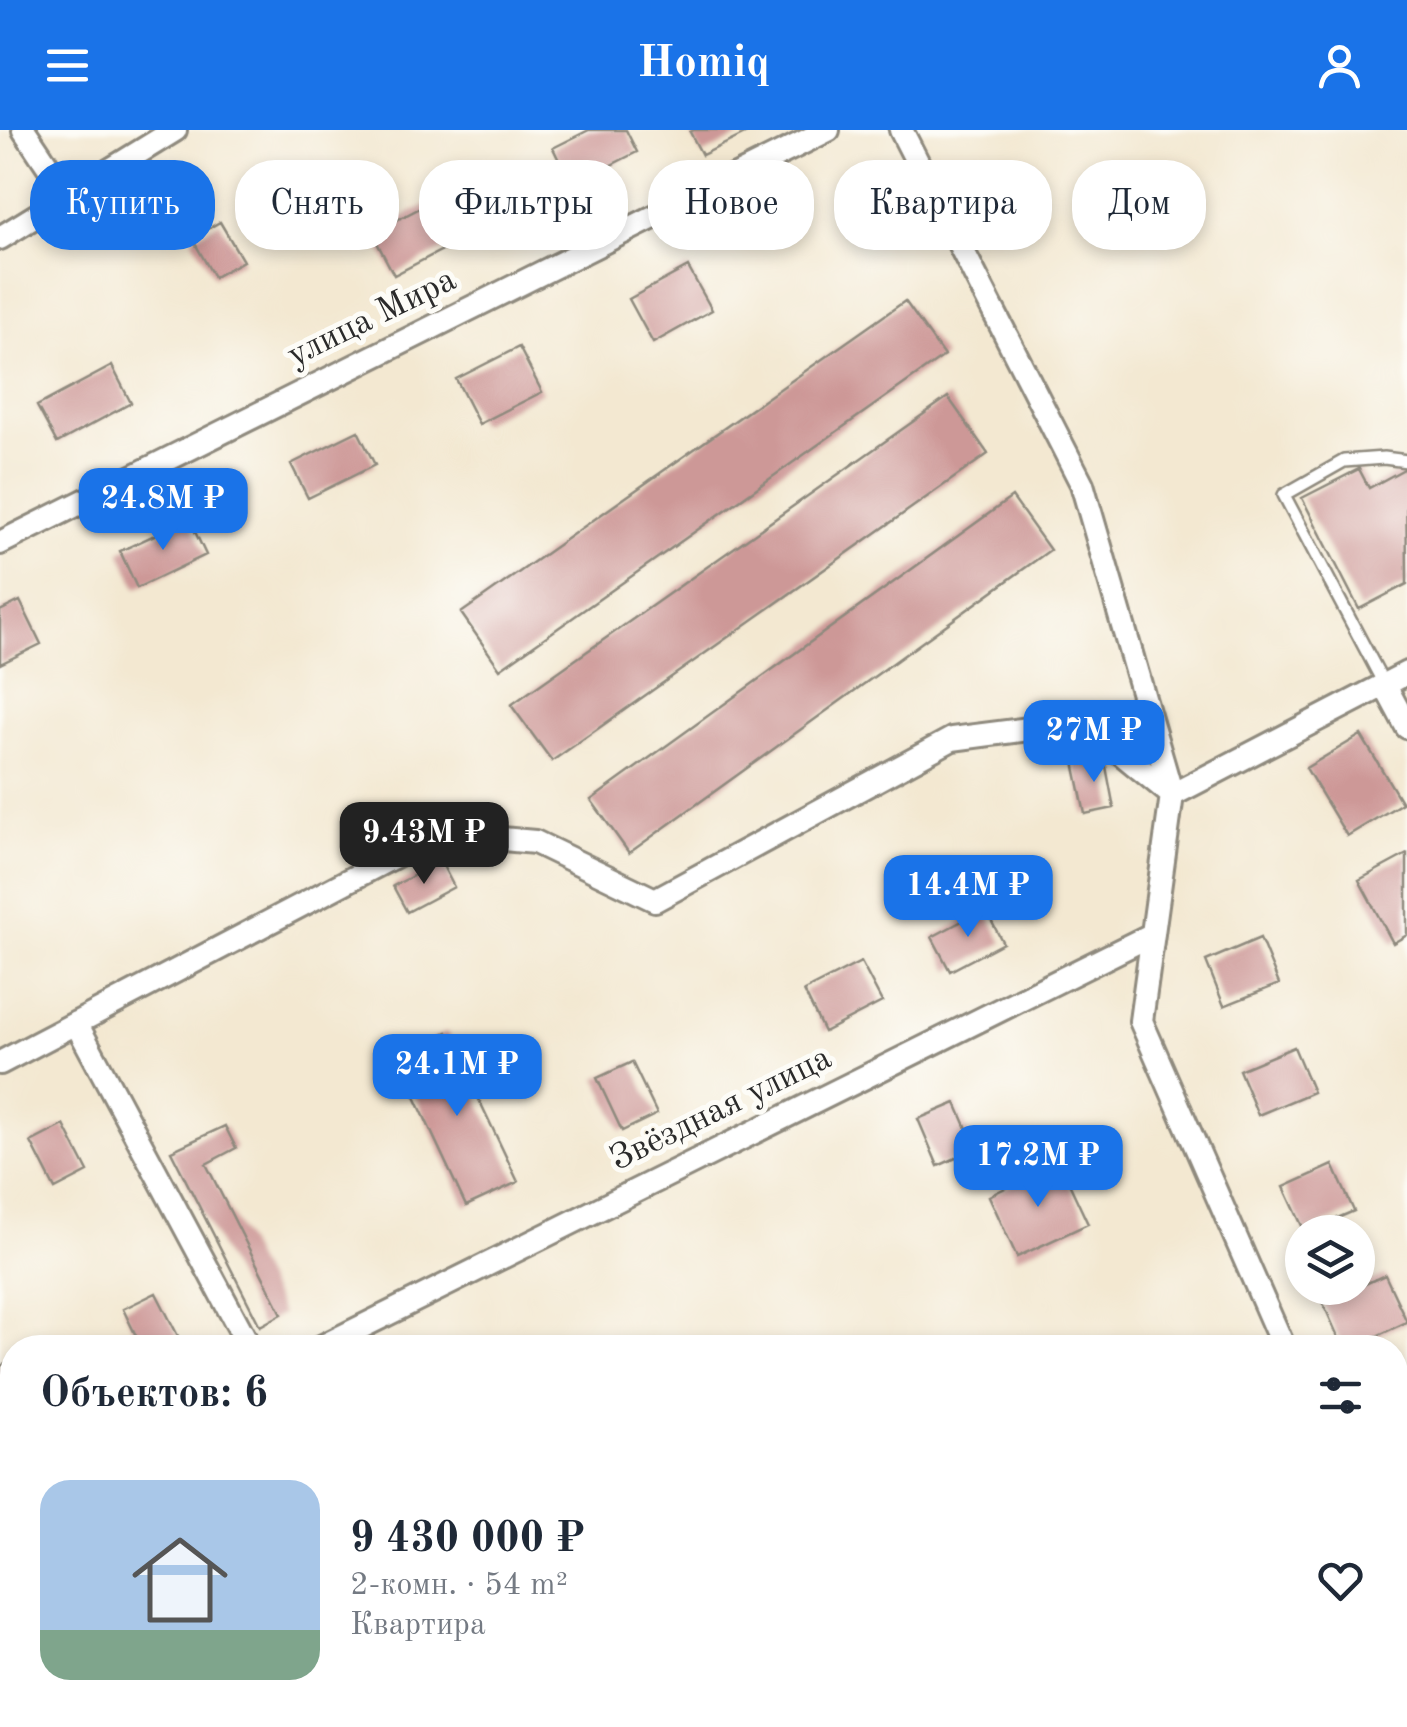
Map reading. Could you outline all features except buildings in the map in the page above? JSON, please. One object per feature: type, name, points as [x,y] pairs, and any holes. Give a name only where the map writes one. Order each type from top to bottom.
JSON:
[{"type":"street","points":[[24,130],[44,160]]},
{"type":"street","points":[[126,160],[174,130]]},
{"type":"street","name":"улица Мира","points":[[0,543],[828,130]]},
{"type":"street","points":[[901,130],[1082,484],[1172,794],[1142,1021],[1278,1335]]},
{"type":"street","points":[[0,238],[30,219]]},
{"type":"street","points":[[1172,794],[1407,673]]},
{"type":"street","points":[[1384,684],[1407,728]]},
{"type":"street","points":[[0,1063],[439,833],[535,842],[655,900],[952,740],[1083,722],[1172,794]]},
{"type":"street","name":"Звёздная улица","points":[[345,1335],[1153,934]]},
{"type":"street","points":[[76,1023],[243,1335]]},
{"type":"lane","points":[[1384,684],[1284,495],[1344,461],[1407,461]]}]
